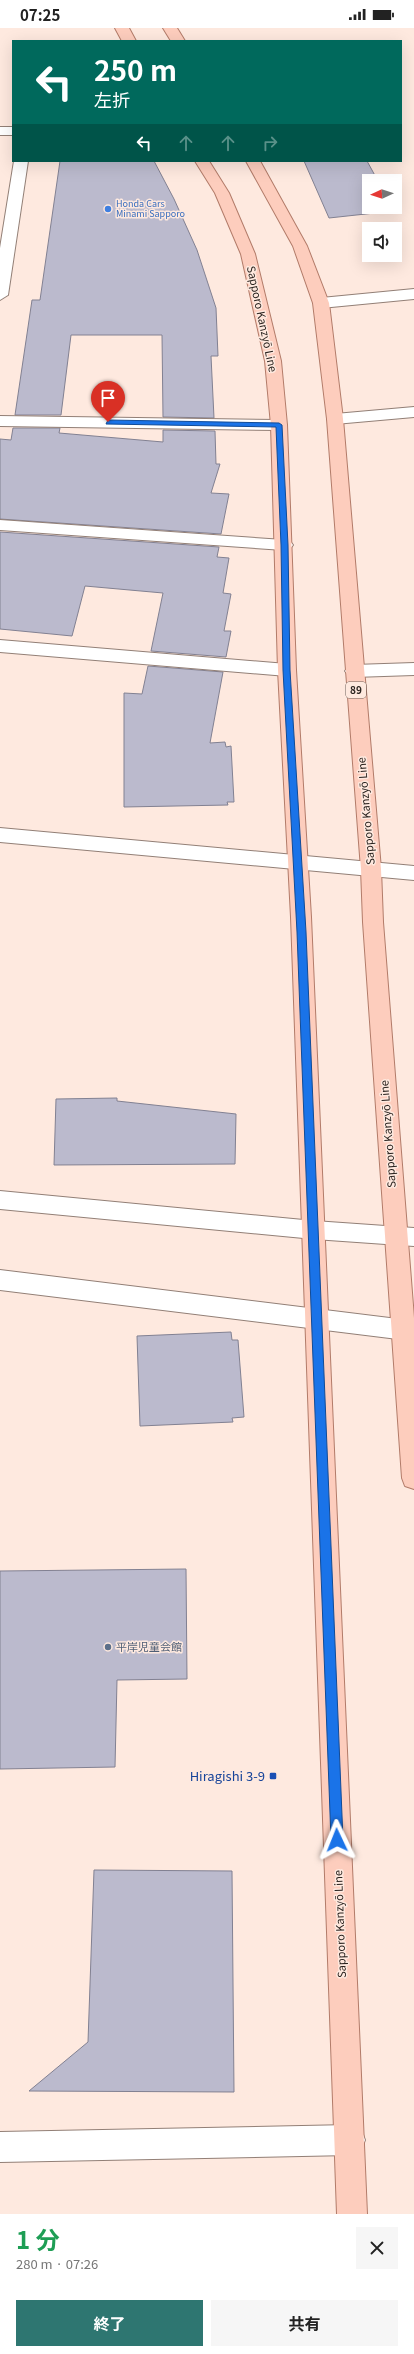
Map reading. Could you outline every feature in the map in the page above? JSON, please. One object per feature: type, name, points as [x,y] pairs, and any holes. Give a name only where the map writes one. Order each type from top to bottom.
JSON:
[{"type":"main road","points":[[122,28],[128,40]]},
{"type":"main road","points":[[170,28],[177,40]]},
{"type":"main road","name":"Sapporo Kanzyō Line","points":[[203,162],[222,192],[248,254],[273,361],[279,425],[287,670],[314,1230],[315,1318],[352,2214]]},
{"type":"main road","name":"Sapporo Kanzyō Line","points":[[254,162],[300,246],[321,303],[335,419],[371,869],[372,922],[405,1236],[414,1478]]},
{"type":"street","points":[[0,131],[12,131]]},
{"type":"street","points":[[0,295],[21,162]]},
{"type":"street","points":[[321,303],[414,294]]},
{"type":"street","points":[[335,419],[414,412]]},
{"type":"street","points":[[0,421],[279,425]]},
{"type":"street","points":[[0,525],[284,545]]},
{"type":"street","points":[[0,646],[287,670]]},
{"type":"street","points":[[354,671],[414,669]]},
{"type":"street","points":[[0,835],[414,873]]},
{"type":"street","points":[[0,1200],[314,1230],[405,1236]]},
{"type":"street","points":[[0,1280],[408,1330]]},
{"type":"street","points":[[0,2147],[350,2140]]},
{"type":"building","points":[[60,162],[155,162],[174,199],[197,250],[216,308],[218,356],[211,356],[214,418],[163,417],[162,335],[71,335],[61,415],[15,415],[32,300],[40,300]]},
{"type":"building","points":[[304,162],[368,162],[374,174],[362,174],[362,214],[366,214],[329,218]]},
{"type":"building","points":[[13,428],[60,428],[59,433],[163,442],[163,430],[215,431],[216,464],[220,464],[211,493],[229,494],[221,534],[0,519],[0,439],[11,440]]},
{"type":"building","points":[[0,532],[219,547],[217,557],[229,558],[223,593],[231,594],[224,631],[231,631],[226,657],[151,651],[163,593],[85,586],[72,636],[0,629]]},
{"type":"building","points":[[148,666],[223,672],[210,743],[225,742],[226,747],[231,746],[234,802],[227,802],[228,805],[124,807],[124,693],[142,694]]},
{"type":"building","points":[[117,1098],[117,1101],[236,1114],[235,1164],[54,1165],[56,1099]]},
{"type":"building","points":[[231,1332],[232,1340],[238,1340],[244,1417],[232,1418],[233,1422],[140,1426],[137,1336]]},
{"type":"building","points":[[186,1569],[187,1679],[117,1680],[115,1767],[0,1769],[0,1571]]},
{"type":"building","points":[[94,1870],[232,1871],[234,2092],[29,2091],[88,2042]]},
{"type":"place","name":"Honda Cars Minami Sapporo","points":[[108,209]]},
{"type":"place","name":"平岸児童会館","points":[[108,1647]]},
{"type":"place","name":"Hiragishi 3-9","points":[[273,1776]]},
{"type":"route","points":[[108,422],[279,425],[287,670],[294,823],[302,932],[314,1230],[315,1318],[337,1840]]}]
